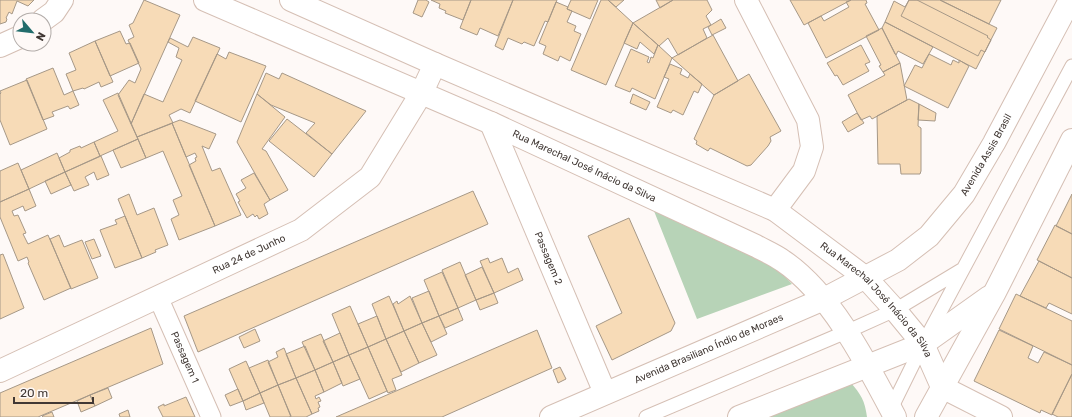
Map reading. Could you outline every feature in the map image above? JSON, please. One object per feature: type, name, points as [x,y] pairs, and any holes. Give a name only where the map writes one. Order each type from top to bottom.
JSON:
[{"type":"main road","points":[[52,13],[62,0]]},
{"type":"main road","name":"Rua Marechal José Inácio da Silva","points":[[205,0],[422,92],[491,123],[756,246],[783,261],[800,275],[824,299],[867,366],[891,414]]},
{"type":"main road","name":"Rua Marechal José Inácio da Silva","points":[[291,0],[435,64],[776,210],[866,278],[896,310],[923,344],[942,387]]},
{"type":"main road","points":[[746,0],[808,120],[812,147],[804,171],[776,210]]},
{"type":"main road","name":"Avenida Assis Brasil","points":[[866,278],[898,260],[929,236],[964,194],[994,143],[1070,0]]},
{"type":"main road","points":[[0,46],[12,41]]},
{"type":"main road","name":"Rua 24 de Junho","points":[[0,371],[302,230],[370,177],[422,92],[435,64]]},
{"type":"main road","name":"Passagem 2","points":[[491,123],[605,393]]},
{"type":"main road","points":[[926,417],[994,294],[1072,140]]},
{"type":"main road","name":"Avenida Brasiliano Índio de Moraes","points":[[551,417],[824,299],[866,278]]},
{"type":"main road","points":[[739,417],[923,344],[994,294]]},
{"type":"main road","points":[[942,387],[1001,417]]},
{"type":"street","name":"Passagem 1","points":[[158,297],[210,417]]},
{"type":"lane","points":[[891,414],[923,344],[1072,66]]},
{"type":"lane","points":[[646,417],[896,310],[963,269]]},
{"type":"lane","points":[[573,417],[605,393]]},
{"type":"green space","points":[[654,211],[739,246],[776,267],[792,284],[697,319]]},
{"type":"green space","points":[[850,382],[862,398],[867,417],[761,417]]},
{"type":"building","points":[[0,0],[34,0],[28,6],[17,1],[12,14],[9,12],[6,22],[0,24]]},
{"type":"building","points":[[144,0],[180,15],[131,124],[118,95],[129,80],[135,83],[141,69],[128,40],[134,37],[129,25],[133,23]]},
{"type":"building","points":[[418,0],[426,0],[429,2],[422,17],[413,13]]},
{"type":"building","points":[[431,0],[471,0],[463,20],[445,13],[446,11],[439,8],[440,4]]},
{"type":"building","points":[[471,0],[513,0],[498,36],[480,28],[477,35],[460,28]]},
{"type":"building","points":[[513,0],[557,0],[548,22],[545,21],[534,46],[524,42],[522,44],[508,38],[503,50],[495,46]]},
{"type":"building","points":[[571,0],[598,0],[590,19],[567,9]]},
{"type":"building","points":[[601,0],[608,0],[633,23],[606,85],[571,70]]},
{"type":"building","points":[[608,0],[624,0],[616,7]]},
{"type":"building","points":[[656,0],[673,0],[660,8]]},
{"type":"building","points":[[673,0],[707,0],[712,10],[706,16],[711,25],[703,29],[707,38],[678,55],[668,38],[659,46],[633,23]]},
{"type":"building","points":[[790,0],[851,0],[804,25]]},
{"type":"building","points":[[851,0],[866,0],[867,3],[865,4],[879,30],[826,58],[808,23],[821,16],[824,21],[849,7],[846,2]]},
{"type":"building","points":[[909,0],[917,0],[988,36],[987,37],[991,40],[985,52],[981,50],[978,56],[901,16]]},
{"type":"building","points":[[909,0],[940,0],[997,28],[976,69],[885,22],[894,1],[905,7]]},
{"type":"building","points":[[940,0],[1001,0],[989,24]]},
{"type":"building","points":[[556,2],[568,7],[567,9],[572,11],[567,22],[576,26],[574,31],[581,34],[570,61],[560,56],[558,61],[543,54],[546,46],[539,43]]},
{"type":"building","points":[[721,19],[726,28],[712,35],[708,27]]},
{"type":"building","points":[[885,22],[933,47],[923,64],[898,51],[896,55],[895,54],[882,28]]},
{"type":"building","points":[[633,23],[658,45],[654,54],[640,42],[637,49],[624,43]]},
{"type":"building","points":[[882,28],[900,63],[883,72],[866,36]]},
{"type":"building","points":[[120,31],[126,44],[130,43],[139,63],[110,76],[95,41]]},
{"type":"building","points":[[713,35],[738,81],[714,95],[672,58]]},
{"type":"building","points":[[193,37],[220,48],[190,113],[181,109],[169,115],[173,123],[137,137],[131,124],[144,94],[163,102],[182,60],[176,57],[179,48],[168,42],[170,38],[188,47]]},
{"type":"building","points":[[95,41],[113,82],[101,87],[99,82],[84,89],[73,91],[66,74],[76,70],[69,53]]},
{"type":"building","points":[[658,45],[672,58],[655,99],[632,88],[630,92],[615,86],[631,49],[649,57],[647,62],[649,63],[651,57],[653,58]]},
{"type":"building","points":[[861,45],[870,62],[865,64],[869,71],[843,85],[827,63]]},
{"type":"building","points":[[229,52],[266,66],[241,122],[195,101],[217,54],[226,59]]},
{"type":"building","points":[[929,54],[951,65],[953,60],[959,63],[959,60],[969,66],[948,108],[904,86],[915,65],[922,68]]},
{"type":"building","points":[[900,63],[907,100],[872,119],[870,116],[861,120],[848,95],[885,75],[883,72]]},
{"type":"building","points":[[670,64],[682,69],[680,74],[688,78],[690,74],[702,84],[698,93],[694,91],[683,115],[673,110],[671,113],[657,107],[669,79],[664,77]]},
{"type":"building","points":[[53,68],[64,95],[73,91],[79,105],[70,109],[68,106],[52,112],[54,116],[43,120],[26,79]]},
{"type":"building","points":[[266,73],[279,79],[282,73],[366,111],[332,154],[306,133],[315,123],[271,105],[257,94]]},
{"type":"building","points":[[749,74],[781,131],[770,137],[771,141],[768,146],[751,165],[747,166],[710,148],[708,151],[696,144],[697,141],[694,139],[714,95]]},
{"type":"building","points":[[27,80],[47,129],[10,145],[0,120],[0,91]]},
{"type":"building","points":[[118,93],[138,139],[100,156],[94,142],[118,131],[103,100]]},
{"type":"building","points":[[257,94],[285,117],[262,149],[266,151],[288,190],[270,200],[237,142]]},
{"type":"building","points":[[633,94],[650,102],[646,110],[630,103]]},
{"type":"building","points":[[909,99],[919,104],[918,126],[921,128],[920,174],[901,174],[900,164],[878,164],[877,116]]},
{"type":"building","points":[[919,104],[936,113],[935,121],[918,120]]},
{"type":"building","points":[[857,113],[864,123],[848,132],[842,122]]},
{"type":"building","points":[[287,119],[332,154],[314,177],[269,141]]},
{"type":"building","points":[[180,120],[216,134],[209,149],[202,146],[212,171],[220,168],[241,215],[215,226],[189,165],[196,161],[195,158],[197,157],[195,153],[186,157],[172,123]]},
{"type":"building","points":[[172,123],[215,226],[179,240],[171,219],[179,215],[173,200],[182,196],[163,151],[146,158],[137,137]]},
{"type":"building","points":[[138,139],[146,158],[121,168],[113,150]]},
{"type":"building","points":[[94,142],[100,156],[65,172],[59,158],[70,152],[70,150],[80,146],[81,148]]},
{"type":"building","points":[[57,153],[65,172],[29,189],[21,170]]},
{"type":"building","points":[[101,156],[109,175],[97,180],[94,172],[85,177],[89,185],[74,191],[65,172]]},
{"type":"building","points":[[18,163],[29,189],[0,202],[0,171]]},
{"type":"building","points":[[65,172],[71,185],[51,194],[45,181]]},
{"type":"building","points":[[254,173],[270,200],[264,204],[268,214],[259,219],[257,215],[255,217],[253,214],[247,218],[238,202],[240,201],[236,194],[246,188],[241,180]]},
{"type":"building","points":[[29,189],[36,206],[25,211],[23,206],[12,211],[14,216],[18,215],[26,233],[23,234],[28,244],[48,235],[71,288],[44,300],[28,263],[27,257],[18,261],[0,217],[0,202]]},
{"type":"building","points":[[473,191],[488,224],[198,352],[184,316]]},
{"type":"building","points":[[129,194],[137,215],[154,208],[168,245],[155,250],[156,252],[142,258],[118,199]]},
{"type":"building","points":[[1072,194],[1072,234],[1056,226]]},
{"type":"building","points":[[125,216],[142,258],[115,268],[100,230],[117,224],[115,220]]},
{"type":"building","points":[[629,218],[675,323],[671,331],[612,360],[596,326],[622,313],[588,236]]},
{"type":"building","points":[[1055,225],[1072,234],[1072,278],[1037,260]]},
{"type":"building","points":[[59,235],[64,247],[82,240],[98,278],[71,289],[50,239]]},
{"type":"building","points":[[94,239],[101,256],[92,259],[85,242]]},
{"type":"building","points":[[3,254],[24,308],[0,319],[0,255]]},
{"type":"building","points":[[488,258],[490,263],[502,258],[508,273],[518,268],[523,280],[494,293],[480,261]]},
{"type":"building","points":[[1039,261],[1072,278],[1072,314],[1049,303],[1046,308],[1020,296]]},
{"type":"building","points":[[460,262],[476,300],[458,308],[442,270]]},
{"type":"building","points":[[482,267],[494,293],[476,300],[465,275]]},
{"type":"building","points":[[442,272],[458,308],[439,316],[424,280]]},
{"type":"building","points":[[429,291],[439,316],[422,323],[412,298]]},
{"type":"building","points":[[494,293],[498,303],[480,310],[476,300]]},
{"type":"building","points":[[1016,294],[1072,321],[1072,365],[999,329]]},
{"type":"building","points":[[389,296],[404,331],[386,339],[372,304]]},
{"type":"building","points":[[410,296],[422,323],[404,331],[393,304],[397,301],[398,304]]},
{"type":"building","points":[[350,306],[368,347],[349,355],[332,314]]},
{"type":"building","points":[[458,308],[463,320],[445,328],[439,316]]},
{"type":"building","points":[[377,316],[386,339],[368,347],[358,324]]},
{"type":"building","points":[[439,316],[447,334],[431,342],[422,323]]},
{"type":"building","points":[[422,323],[437,355],[419,363],[404,331]]},
{"type":"building","points":[[151,328],[163,364],[38,417],[0,417],[0,393]]},
{"type":"building","points":[[255,329],[260,341],[244,348],[239,337]]},
{"type":"building","points":[[537,330],[552,368],[442,417],[336,417]]},
{"type":"building","points":[[999,330],[1033,346],[1028,358],[1038,363],[1044,352],[1072,365],[1072,374],[1052,415],[1041,410],[1040,413],[974,381]]},
{"type":"building","points":[[404,331],[419,363],[401,372],[386,339]]},
{"type":"building","points":[[340,333],[349,355],[333,362],[323,341]]},
{"type":"building","points":[[321,334],[333,362],[315,370],[302,342]]},
{"type":"building","points":[[386,339],[402,375],[392,379],[396,390],[388,393],[368,347]]},
{"type":"building","points":[[305,346],[315,370],[296,378],[286,354]]},
{"type":"building","points":[[368,347],[387,391],[369,399],[349,355]]},
{"type":"building","points":[[284,348],[296,378],[278,385],[268,362],[278,357],[276,352]]},
{"type":"building","points":[[349,355],[360,379],[343,386],[333,362]]},
{"type":"building","points":[[268,360],[278,385],[260,393],[249,368]]},
{"type":"building","points":[[246,361],[260,393],[243,401],[229,369]]},
{"type":"building","points":[[333,362],[342,383],[324,392],[315,370]]},
{"type":"building","points":[[560,367],[566,379],[558,383],[553,370]]},
{"type":"building","points":[[315,370],[324,392],[315,396],[316,399],[319,397],[321,401],[318,402],[320,407],[318,408],[319,411],[312,414],[296,378]]},
{"type":"building","points":[[1072,374],[1072,417],[1058,417],[1052,414]]},
{"type":"building","points":[[296,378],[312,414],[306,417],[291,417],[278,385]]},
{"type":"building","points":[[278,385],[291,416],[289,417],[270,417],[260,393]]},
{"type":"building","points":[[108,388],[112,398],[95,406],[90,395]]},
{"type":"building","points":[[238,389],[243,401],[230,406],[225,395]]},
{"type":"building","points":[[260,393],[264,403],[246,410],[243,401]]},
{"type":"building","points":[[90,395],[95,406],[81,412],[77,401]]},
{"type":"building","points":[[186,397],[195,417],[163,417],[158,407]]},
{"type":"building","points":[[128,410],[130,417],[120,417],[119,414]]},
{"type":"building","points":[[52,412],[54,417],[42,416]]}]
